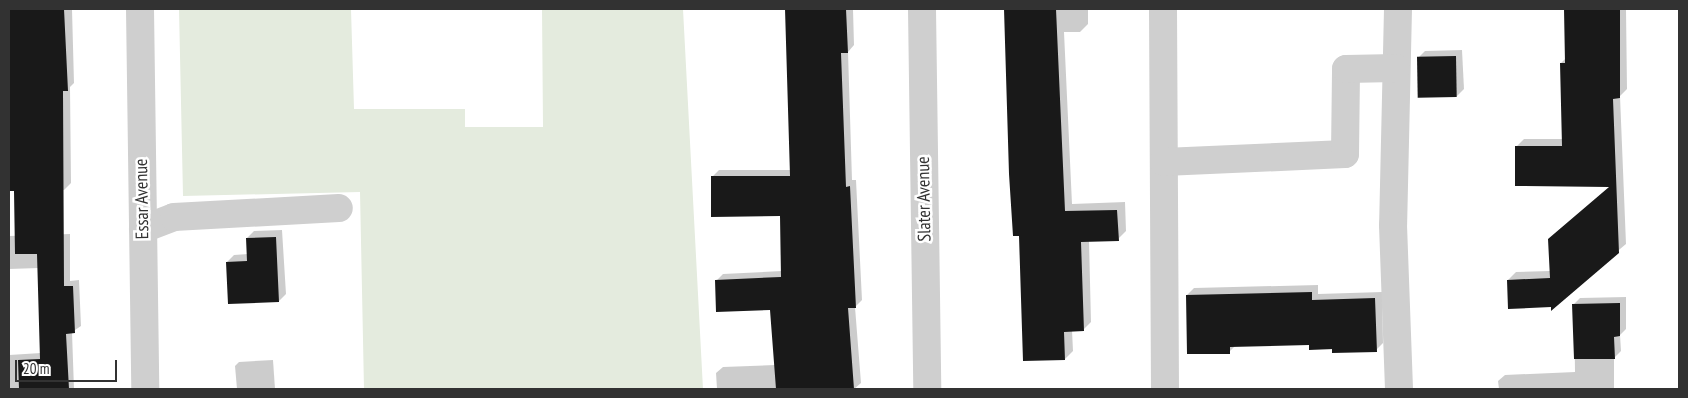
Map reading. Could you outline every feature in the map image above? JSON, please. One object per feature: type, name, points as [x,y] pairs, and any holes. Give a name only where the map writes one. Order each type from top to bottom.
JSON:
[{"type":"street","name":"Essar Avenue","points":[[140,9],[145,389]]},
{"type":"street","name":"Slater Avenue","points":[[922,9],[927,389]]},
{"type":"street","points":[[1163,9],[1166,389]]},
{"type":"street","points":[[1398,9],[1393,225],[1399,389]]},
{"type":"street","points":[[1164,162],[1345,154],[1346,69],[1396,68]]},
{"type":"street","points":[[143,228],[174,218],[339,208]]},
{"type":"shaded area","points":[[179,9],[351,9],[354,109],[465,109],[465,127],[543,127],[542,9],[683,9],[703,389],[364,389],[360,192],[183,196]]},
{"type":"building","points":[[9,9],[64,9],[68,91],[63,91],[64,286],[73,286],[75,333],[66,334],[69,389],[19,389],[18,360],[40,359],[37,254],[15,254],[14,191],[9,191]]},
{"type":"building","points":[[785,9],[846,9],[848,53],[841,53],[846,187],[850,186],[856,308],[848,308],[854,389],[776,389],[770,310],[716,312],[715,280],[781,277],[780,216],[711,217],[711,176],[790,176]]},
{"type":"building","points":[[1004,9],[1056,9],[1065,211],[1117,210],[1119,241],[1081,242],[1084,331],[1064,332],[1065,360],[1023,361],[1019,236],[1013,236],[1009,174]]},
{"type":"building","points":[[1564,9],[1620,9],[1620,98],[1613,99],[1619,253],[1551,311],[1551,307],[1508,309],[1507,280],[1550,278],[1548,239],[1609,187],[1515,186],[1515,146],[1562,146],[1560,63],[1565,63]]},
{"type":"building","points":[[1456,56],[1457,97],[1418,98],[1417,57]]},
{"type":"building","points":[[276,237],[279,302],[228,304],[226,262],[247,261],[246,238]]},
{"type":"building","points":[[1312,292],[1312,300],[1375,298],[1377,352],[1332,353],[1332,349],[1309,350],[1309,345],[1230,347],[1230,354],[1187,354],[1186,295]]},
{"type":"building","points":[[1620,303],[1620,336],[1614,337],[1615,359],[1574,359],[1572,304]]}]
